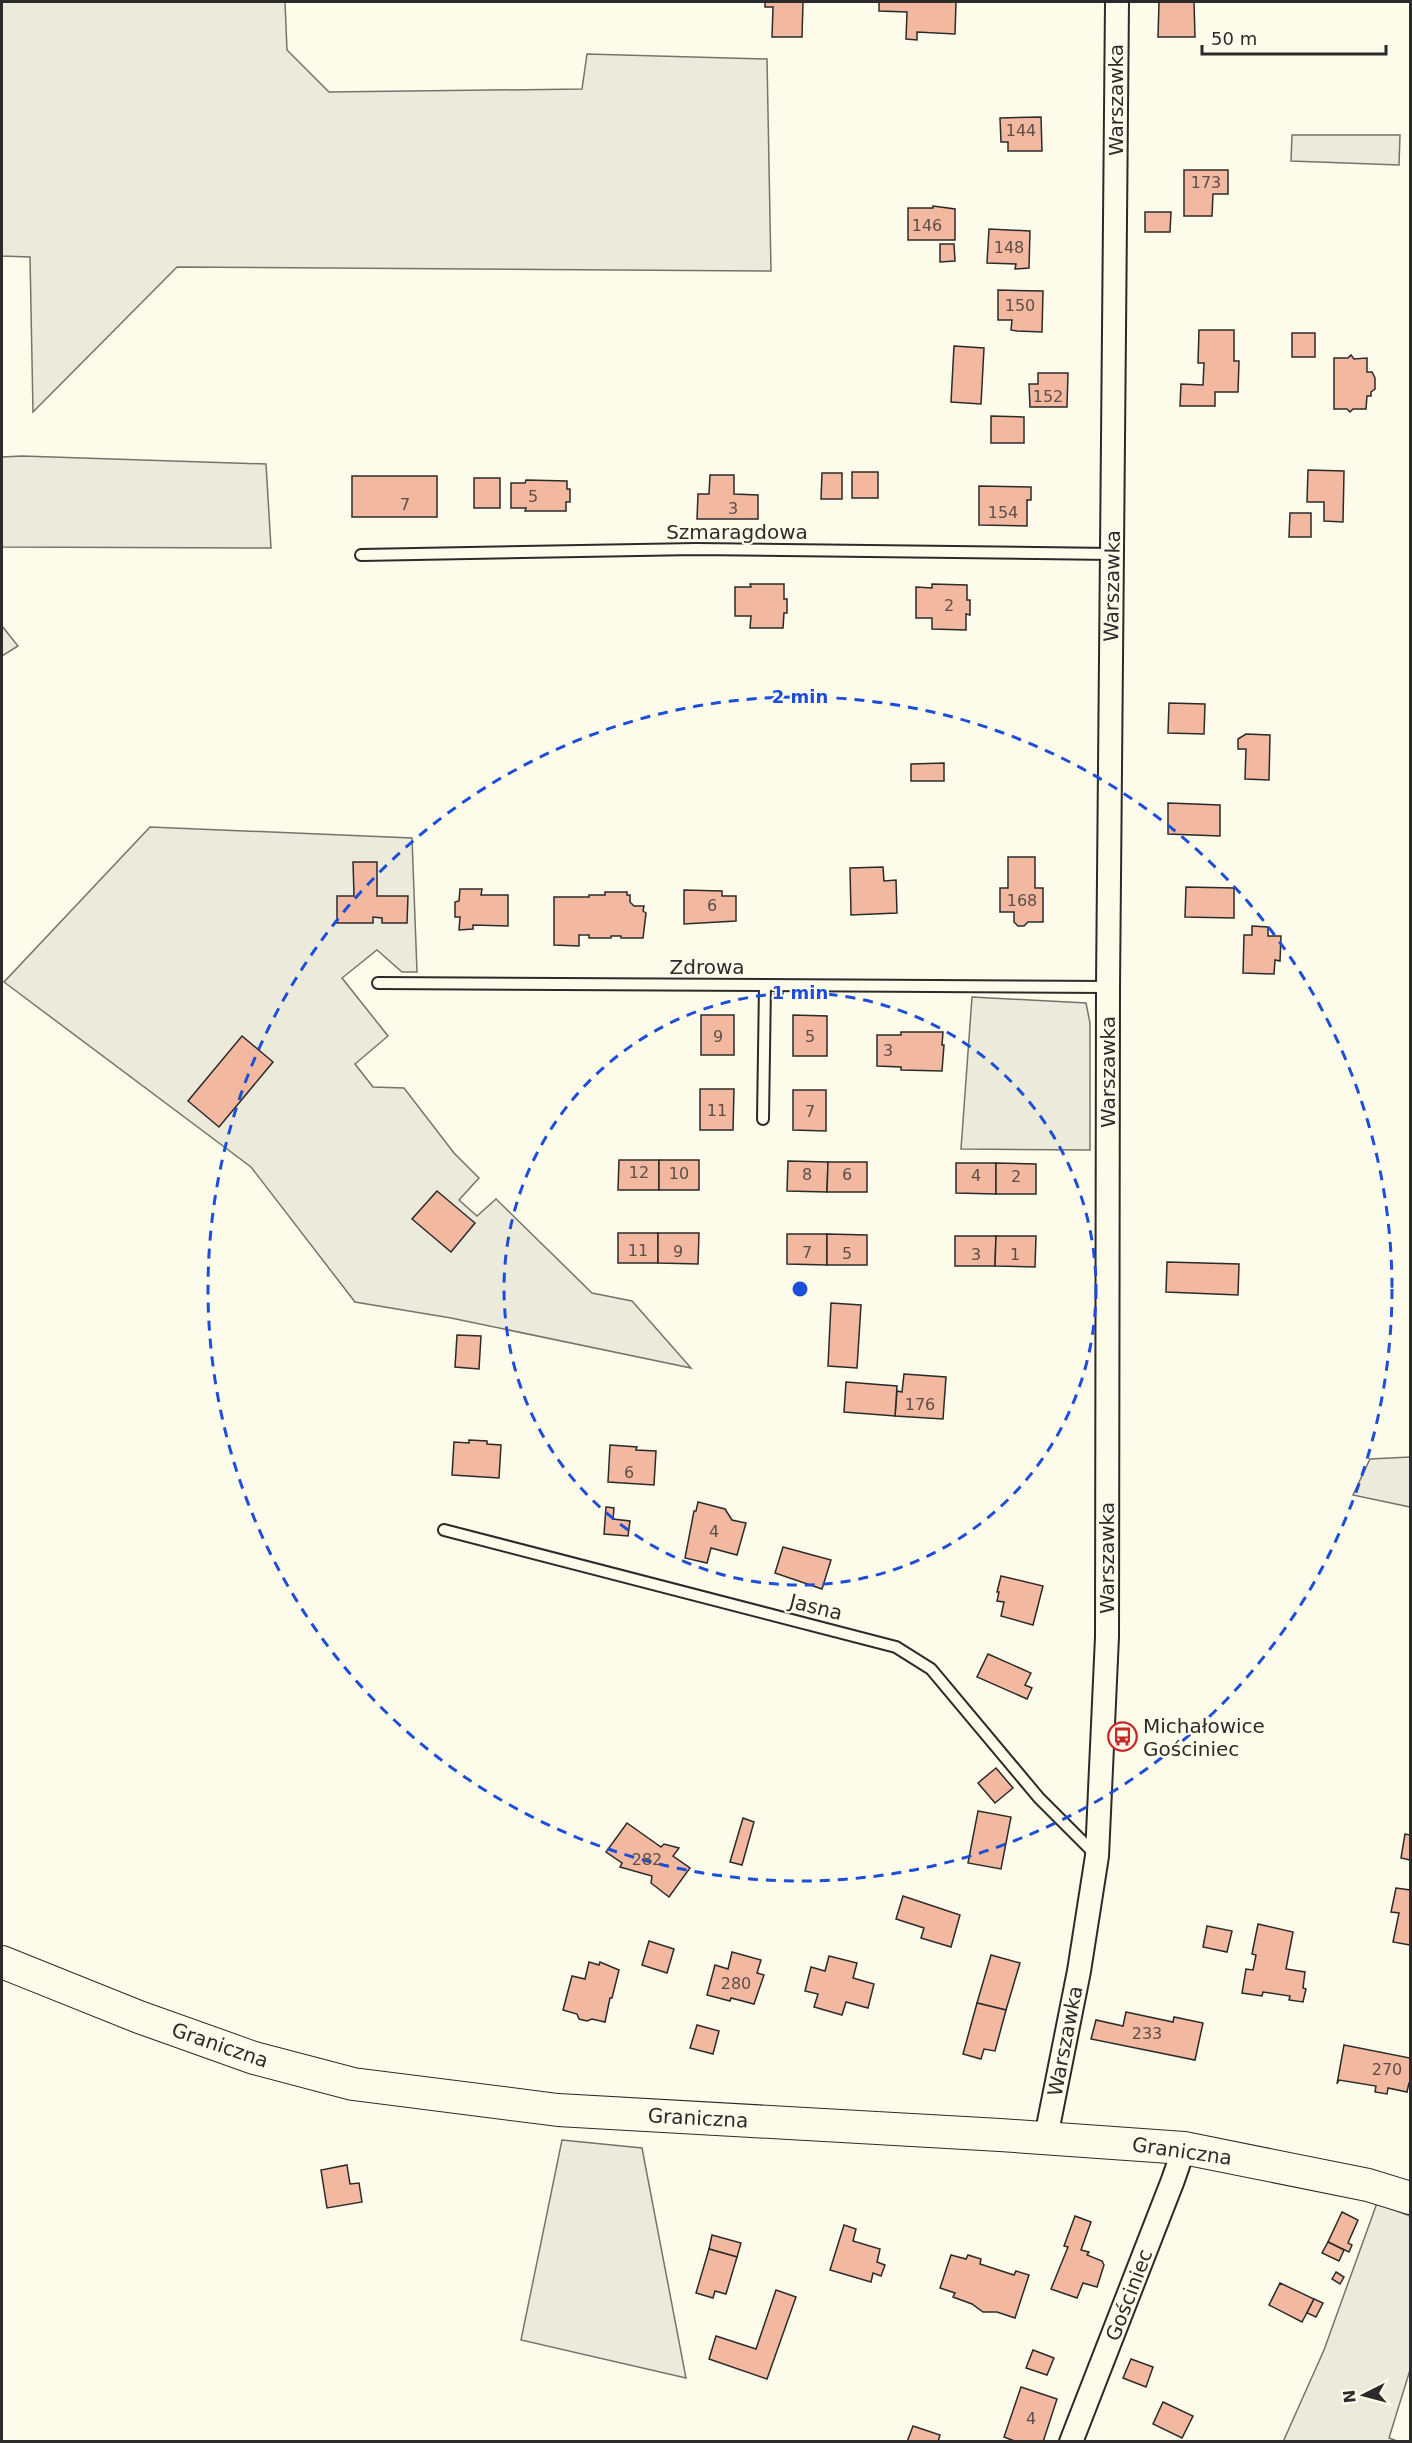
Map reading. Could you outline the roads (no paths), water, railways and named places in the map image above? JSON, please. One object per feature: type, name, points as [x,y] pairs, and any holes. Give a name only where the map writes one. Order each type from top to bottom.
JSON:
[{"type":"street","name":"Warszawka","points":[[1046,2138],[1079,1971],[1097,1856],[1107,1625],[1108,987],[1117,2]]},
{"type":"street","name":"Graniczna","points":[[2,1962],[139,2017],[254,2058],[352,2084],[558,2110],[1184,2148],[1368,2185],[1410,2198]]},
{"type":"street","name":"Gościniec","points":[[1071,2442],[1184,2148]]},
{"type":"lane","name":"Szmaragdowa","points":[[361,555],[696,549],[1113,554]]},
{"type":"lane","name":"Zdrowa","points":[[378,982],[1108,987]]},
{"type":"lane","points":[[763,1119],[765,985]]},
{"type":"lane","name":"Jasna","points":[[444,1530],[896,1647],[931,1669],[1039,1798],[1097,1856]]},
{"type":"place","name":"Michałowice Gościniec","points":[[1122,1737]]}]
